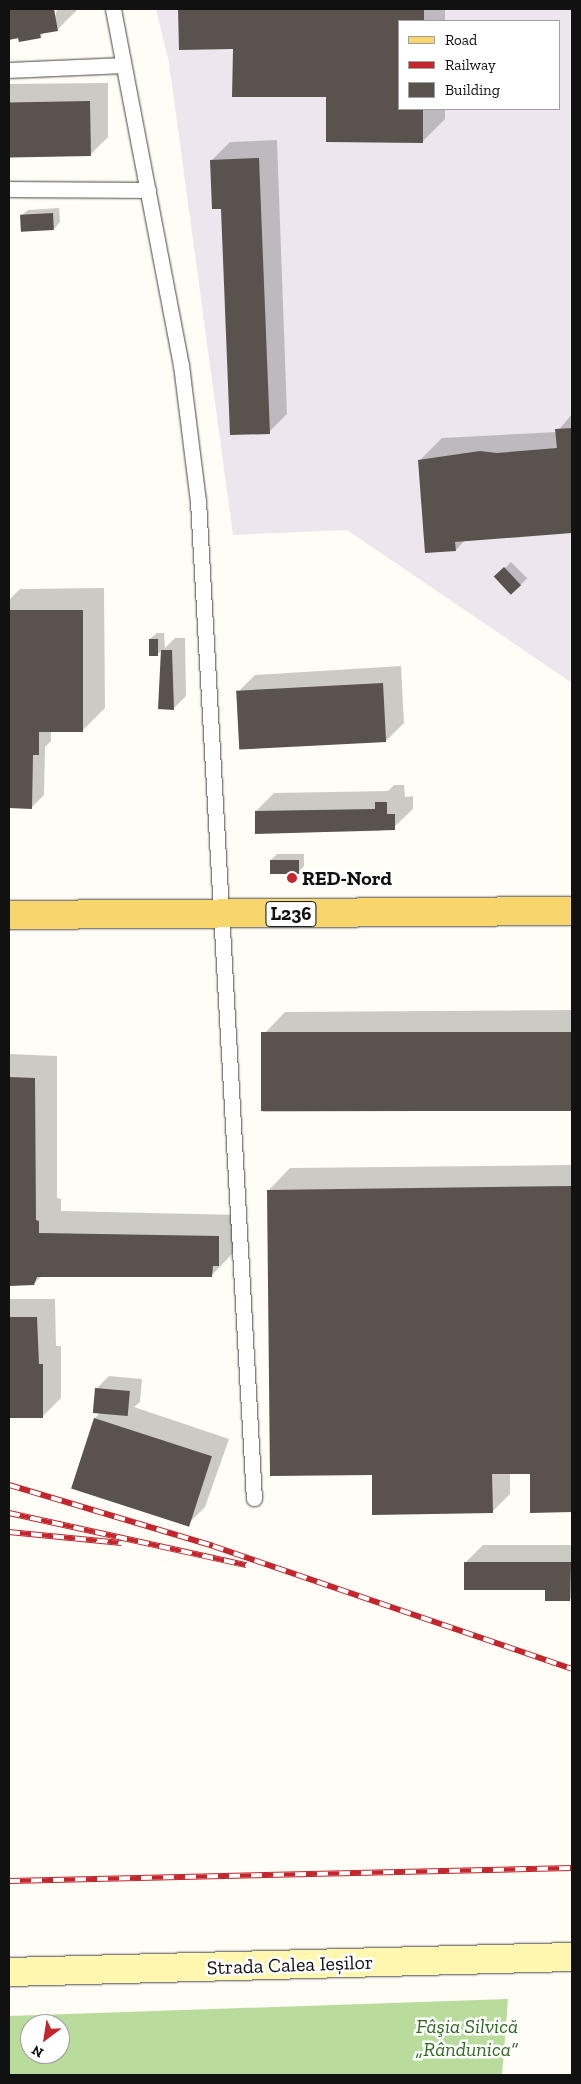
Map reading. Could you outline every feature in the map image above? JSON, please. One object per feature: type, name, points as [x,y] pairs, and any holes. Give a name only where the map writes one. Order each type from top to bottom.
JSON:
[{"type":"main road","name":"L236","points":[[9,915],[222,915],[572,911]]},
{"type":"street","name":"Strada Calea Ieșilor","points":[[9,1972],[572,1957]]},
{"type":"lane","points":[[112,9],[181,365],[198,501],[254,1498]]},
{"type":"lane","points":[[9,70],[123,65]]},
{"type":"lane","points":[[9,188],[148,190]]},
{"type":"shaded area","points":[[156,9],[572,9],[572,683],[347,530],[233,535],[169,63]]},
{"type":"green space","name":"Fâşia Silvică „Rândunica“","points":[[508,1999],[502,2075],[9,2075],[9,2016],[20,2016],[20,2064],[70,2064],[70,2014],[68,2014]]},
{"type":"building","points":[[9,9],[54,9],[58,31],[40,34],[41,38],[19,42],[18,38],[9,40]]},
{"type":"building","points":[[178,9],[424,9],[424,20],[398,20],[398,110],[423,110],[423,143],[326,142],[326,97],[232,97],[233,49],[179,50]]},
{"type":"building","points":[[90,101],[91,156],[10,157],[9,102]]},
{"type":"building","points":[[259,158],[270,434],[230,435],[221,209],[212,209],[210,160]]},
{"type":"building","points":[[53,213],[54,230],[21,232],[20,215]]},
{"type":"building","points":[[572,428],[572,533],[455,542],[456,551],[425,553],[418,460],[480,451],[497,453],[557,448],[555,429]]},
{"type":"building","points":[[504,567],[521,585],[511,595],[494,577]]},
{"type":"building","points":[[9,610],[83,610],[83,732],[39,732],[39,755],[33,755],[32,809],[9,808]]},
{"type":"building","points":[[149,639],[158,639],[158,656],[149,656]]},
{"type":"building","points":[[161,650],[172,650],[174,710],[158,709]]},
{"type":"building","points":[[383,683],[386,742],[239,750],[236,691]]},
{"type":"building","points":[[375,802],[387,802],[387,814],[395,814],[395,830],[255,834],[255,811],[375,809]]},
{"type":"building","points":[[270,860],[299,860],[299,874],[270,874]]},
{"type":"building","points":[[261,1032],[572,1032],[572,1111],[261,1111]]},
{"type":"building","points":[[9,1077],[35,1078],[36,1220],[39,1221],[39,1233],[219,1236],[219,1266],[213,1266],[212,1277],[37,1277],[34,1285],[9,1286]]},
{"type":"building","points":[[572,1186],[572,1512],[530,1513],[530,1474],[492,1474],[493,1513],[372,1515],[372,1475],[270,1476],[267,1190]]},
{"type":"building","points":[[9,1317],[37,1317],[39,1364],[43,1364],[43,1418],[9,1418]]},
{"type":"building","points":[[95,1388],[130,1391],[128,1416],[93,1413]]},
{"type":"building","points":[[94,1418],[212,1456],[189,1527],[71,1488]]},
{"type":"building","points":[[464,1562],[571,1562],[570,1601],[545,1601],[545,1590],[464,1590]]},
{"type":"railway","points":[[9,1485],[213,1546],[572,1669]]},
{"type":"railway","points":[[9,1513],[246,1565]]},
{"type":"railway","points":[[9,1532],[121,1543]]},
{"type":"railway","points":[[9,1881],[572,1868]]},
{"type":"place","name":"RED-Nord","points":[[292,878]]}]
